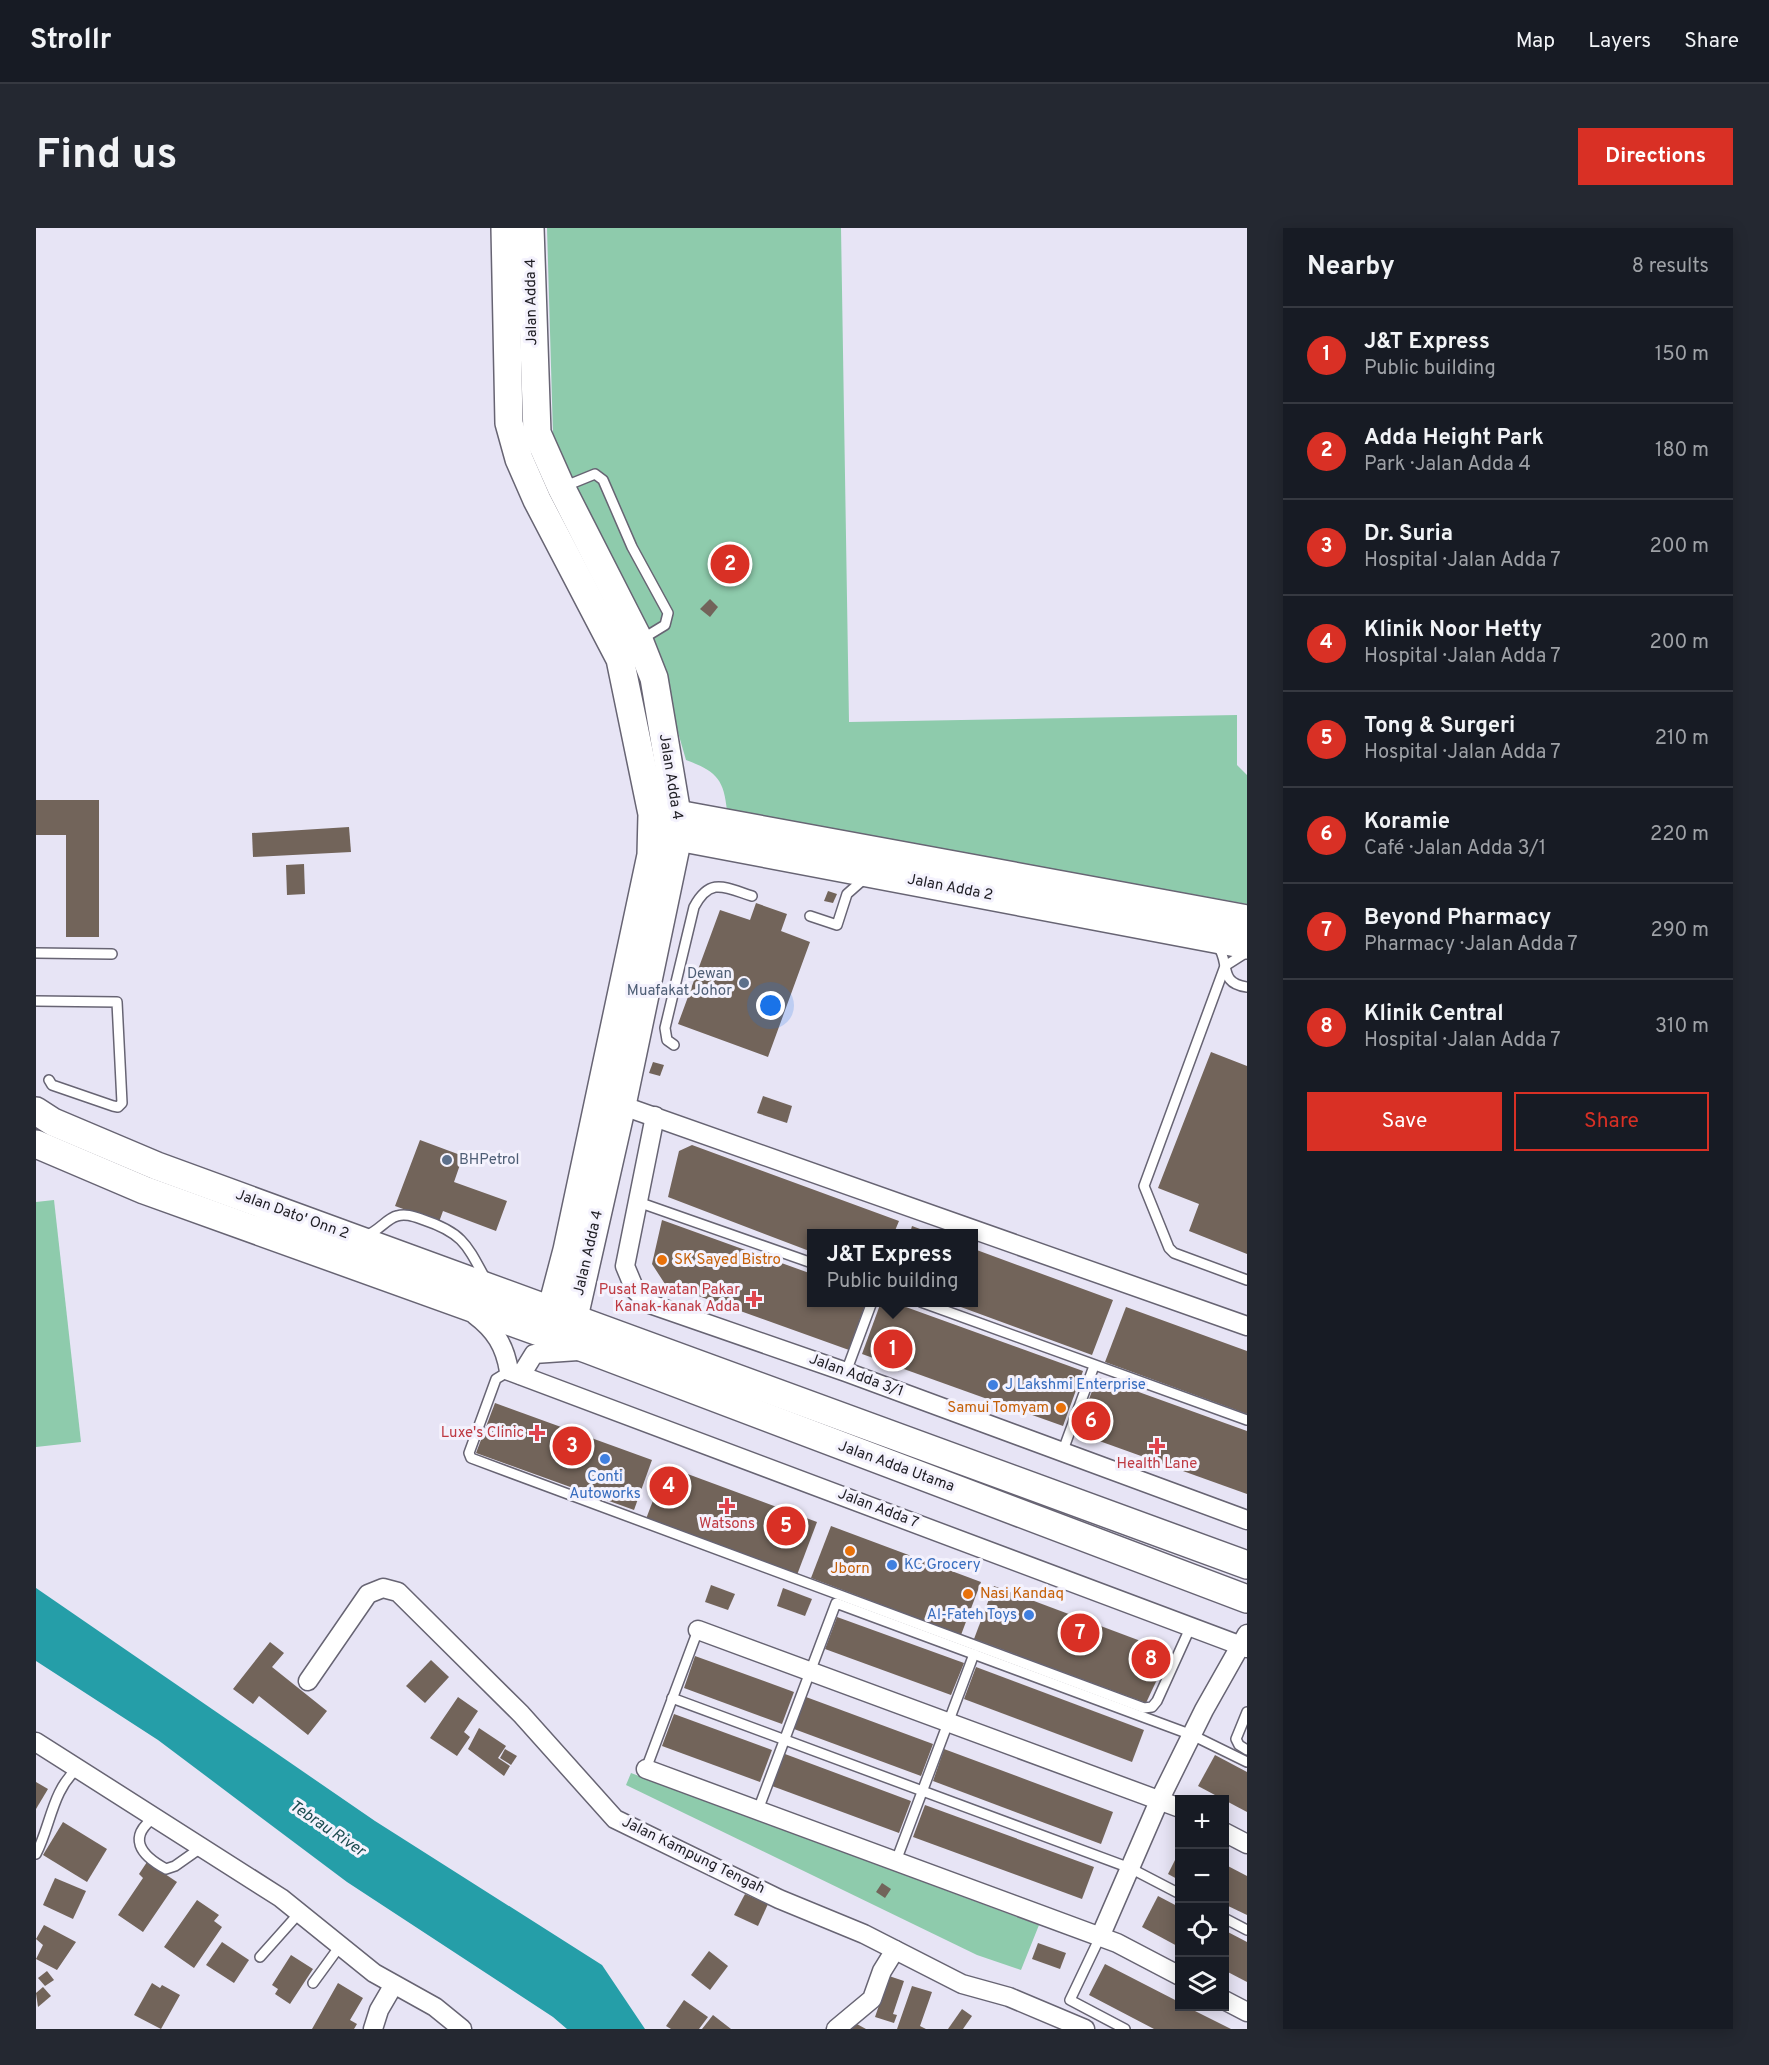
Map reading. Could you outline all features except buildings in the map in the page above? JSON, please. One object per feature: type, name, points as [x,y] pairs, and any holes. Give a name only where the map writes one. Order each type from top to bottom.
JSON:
[{"type":"street","name":"Jalan Adda 4","points":[[505,228],[509,423],[519,459],[537,500],[620,658],[665,825],[651,855],[611,1102],[566,1331]]},
{"type":"street","name":"Jalan Adda 4","points":[[530,228],[535,417],[543,452],[639,640],[654,678],[668,885],[611,1102]]},
{"type":"street","name":"Jalan Adda 2","points":[[665,825],[739,848],[1247,945]]},
{"type":"street","name":"Jalan Adda 2","points":[[665,825],[1247,919]]},
{"type":"street","points":[[668,885],[679,863],[689,852],[700,849],[739,848]]},
{"type":"street","points":[[611,1102],[974,1229]]},
{"type":"street","name":"Jalan Dato' Onn 2","points":[[36,1111],[53,1122],[158,1166],[490,1287],[566,1331]]},
{"type":"street","name":"Jalan Adda 3/1","points":[[655,1116],[625,1266],[635,1290],[650,1304],[846,1372],[1247,1520]]},
{"type":"street","name":"Jalan Dato' Onn 2","points":[[36,1144],[144,1190],[463,1305],[566,1331]]},
{"type":"street","points":[[978,1231],[1247,1326]]},
{"type":"street","points":[[463,1305],[491,1327],[515,1373],[534,1354],[566,1331]]},
{"type":"street","name":"Jalan Adda Utama","points":[[566,1331],[1247,1565]]},
{"type":"street","name":"Jalan Adda Utama","points":[[566,1331],[1247,1599]]},
{"type":"street","name":"Jalan Adda 7","points":[[515,1373],[1191,1626],[1245,1643]]},
{"type":"street","name":"Jalan Kampung Tengah","points":[[308,1681],[368,1594],[383,1588],[398,1592],[521,1714],[615,1819],[779,1899],[864,1934],[962,1984],[1009,1997],[1085,2029]]},
{"type":"street","points":[[698,1630],[1175,1807]]},
{"type":"street","points":[[1100,1937],[1159,1801],[1192,1735],[1245,1643]]},
{"type":"street","points":[[36,1742],[301,1911],[340,1946],[393,1986],[435,2007],[462,2029]]},
{"type":"street","points":[[646,1769],[1100,1937],[1175,1974]]},
{"type":"street","points":[[1229,1835],[1247,1844]]},
{"type":"street","points":[[836,2029],[872,1999],[882,1971],[895,1950]]},
{"type":"street","points":[[374,2029],[379,2010],[393,1986]]},
{"type":"street","points":[[1229,2003],[1247,2012]]},
{"type":"lane","points":[[561,488],[595,474],[603,480],[632,547],[668,613],[665,625],[639,640]]},
{"type":"lane","points":[[783,857],[840,880],[847,894]]},
{"type":"lane","points":[[810,916],[837,925],[847,894],[861,880],[870,878],[927,891],[936,891],[942,887]]},
{"type":"lane","points":[[674,1045],[667,1040],[665,1028],[694,907],[702,892],[713,886],[752,896]]},
{"type":"lane","points":[[1208,937],[1221,950],[1229,980],[1247,987]]},
{"type":"lane","points":[[1247,952],[1225,966],[1144,1186],[1168,1248],[1174,1253],[1247,1280]]},
{"type":"lane","points":[[36,953],[112,954]]},
{"type":"lane","points":[[36,1001],[117,1002],[122,1103],[118,1107],[113,1106],[52,1085],[49,1080]]},
{"type":"lane","points":[[638,1202],[807,1261]]},
{"type":"lane","points":[[357,1238],[374,1233],[394,1216],[408,1215],[450,1228],[461,1239],[490,1287]]},
{"type":"lane","points":[[846,1372],[870,1307]]},
{"type":"lane","points":[[935,1307],[1247,1420]]},
{"type":"lane","points":[[1062,1453],[1094,1366]]},
{"type":"lane","points":[[515,1373],[496,1379],[469,1453],[471,1458],[1144,1708],[1152,1707],[1157,1701],[1191,1626]]},
{"type":"lane","points":[[758,1810],[836,1604],[1192,1735],[1247,1762]]},
{"type":"lane","points":[[646,1769],[698,1630]]},
{"type":"lane","points":[[896,1861],[974,1654]]},
{"type":"lane","points":[[672,1698],[1130,1868],[1175,1892]]},
{"type":"lane","points":[[1247,1713],[1236,1739],[1239,1745],[1247,1750]]},
{"type":"lane","points":[[36,1854],[61,1786],[64,1780],[78,1768]]},
{"type":"lane","points":[[155,1817],[141,1827],[138,1838],[140,1847],[157,1864],[166,1869],[175,1866],[202,1847]]},
{"type":"lane","points":[[260,1957],[301,1911]]},
{"type":"lane","points":[[1229,1921],[1247,1930]]},
{"type":"lane","points":[[1100,1937],[1070,2000],[1125,2029]]},
{"type":"lane","points":[[313,1983],[340,1946]]},
{"type":"green space","points":[[547,228],[841,228],[849,722],[1237,715],[1237,765],[1247,775],[1247,904],[727,811],[724,791],[717,778],[705,768],[686,760],[652,642],[573,486],[553,435]]},
{"type":"green space","points":[[54,1200],[81,1442],[36,1447],[36,1202]]},
{"type":"green space","points":[[631,1773],[1039,1925],[1021,1970],[977,1955],[626,1785]]},
{"type":"water","name":"Tebrau River","points":[[36,1588],[375,1821],[602,1965],[645,2029],[567,2029],[553,2017],[347,1882],[158,1740],[36,1661]]},
{"type":"place","name":"Adda Height Park","points":[[730,564]]},
{"type":"place","name":"Dewan Muafakat Johor","points":[[744,983]]},
{"type":"place","name":"BHPetrol","points":[[447,1160]]},
{"type":"place","name":"SK Sayed Bistro","points":[[662,1260]]},
{"type":"place","name":"Pusat Rawatan Pakar Kanak-kanak Adda","points":[[754,1299]]},
{"type":"place","name":"J&T Express","points":[[893,1349]]},
{"type":"place","name":"J Lakshmi Enterprise","points":[[993,1385]]},
{"type":"place","name":"Samui Tomyam","points":[[1061,1408]]},
{"type":"place","name":"Koramie","points":[[1091,1421]]},
{"type":"place","name":"Luxe's Clinic","points":[[537,1433]]},
{"type":"place","name":"Dr. Suria","points":[[572,1446]]},
{"type":"place","name":"Health Lane","points":[[1157,1446]]},
{"type":"place","name":"Conti Autoworks","points":[[605,1459]]},
{"type":"place","name":"Klinik Noor Hetty","points":[[669,1486]]},
{"type":"place","name":"Watsons","points":[[727,1506]]},
{"type":"place","name":"Tong & Surgeri","points":[[786,1526]]},
{"type":"place","name":"Jborn","points":[[850,1551]]},
{"type":"place","name":"KC Grocery","points":[[892,1565]]},
{"type":"place","name":"Nasi Kandaq","points":[[968,1594]]},
{"type":"place","name":"Al-Fateh Toys","points":[[1029,1615]]},
{"type":"place","name":"Beyond Pharmacy","points":[[1080,1633]]},
{"type":"place","name":"Klinik Central","points":[[1151,1659]]}]
